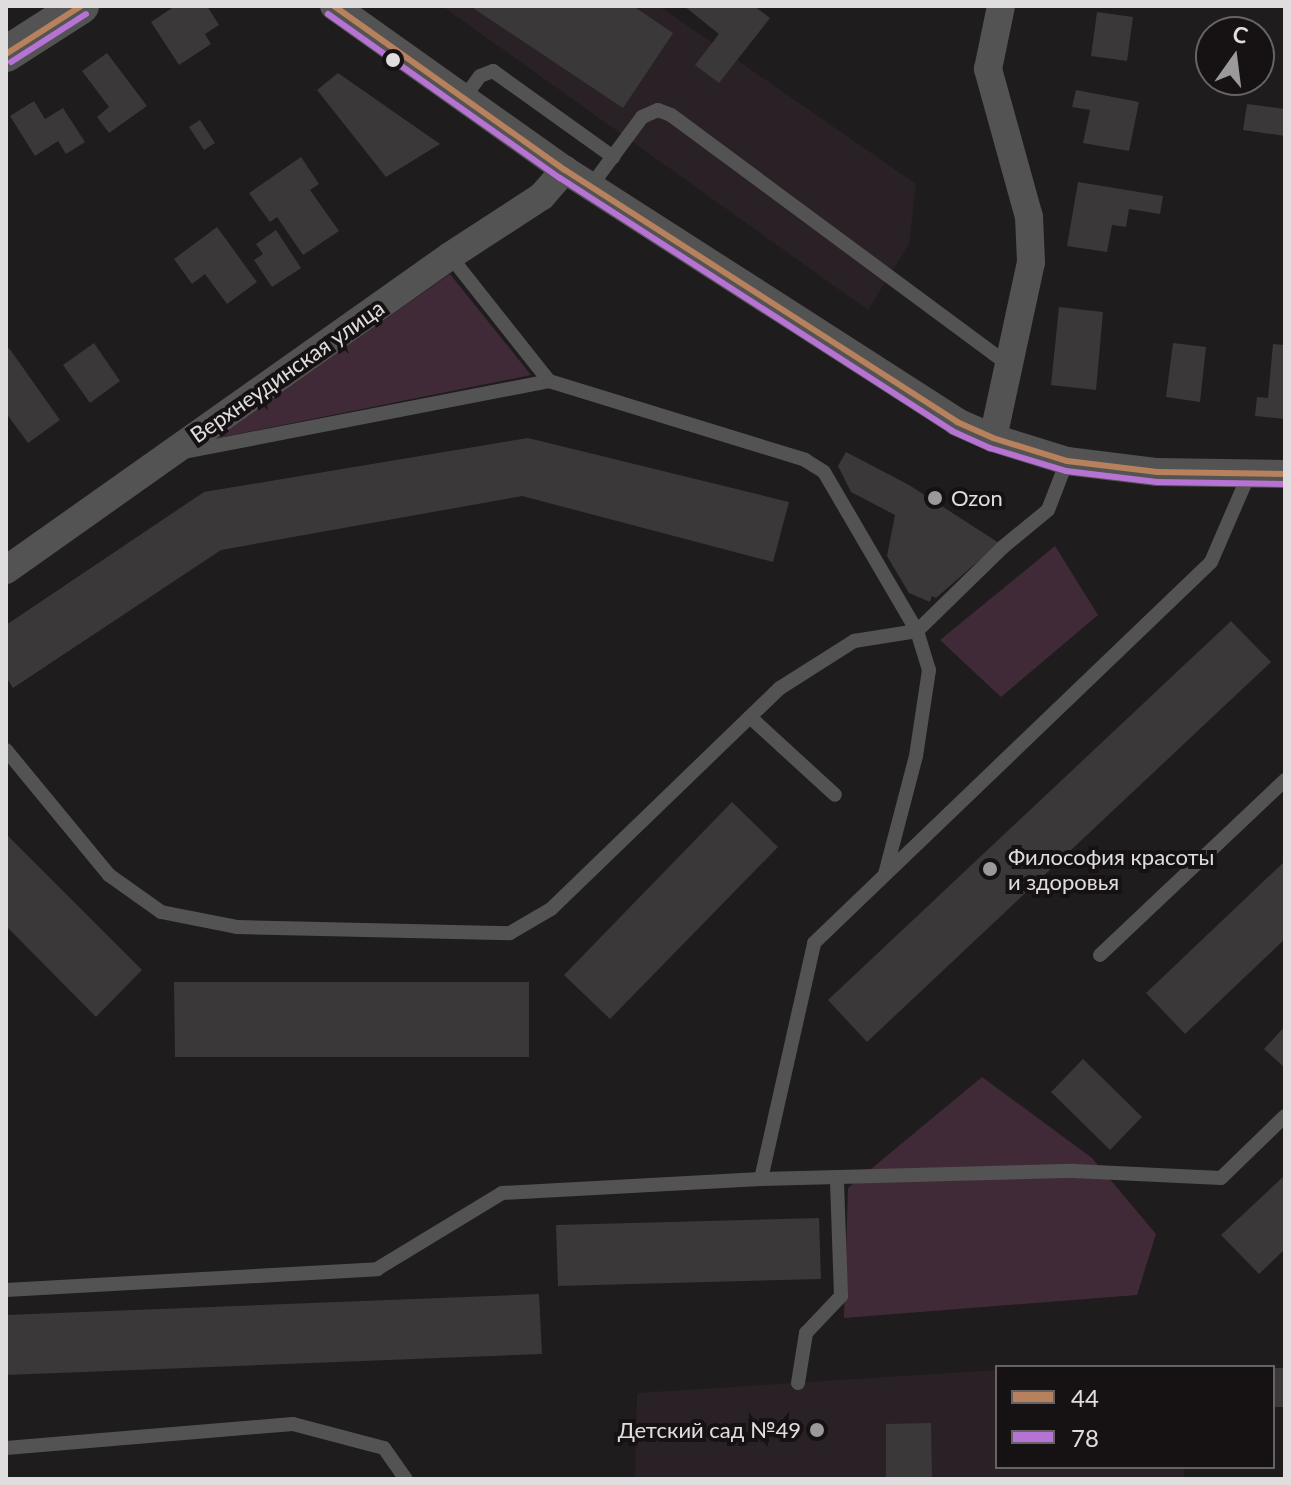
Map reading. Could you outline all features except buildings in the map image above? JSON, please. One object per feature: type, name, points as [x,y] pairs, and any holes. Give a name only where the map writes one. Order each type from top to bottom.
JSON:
[{"type":"street","points":[[6,54],[81,6]]},
{"type":"street","points":[[334,6],[565,170],[957,422],[993,438],[1067,461],[1157,472],[1285,474]]},
{"type":"street","points":[[993,438],[1031,262],[1029,217],[988,69],[1001,6]]},
{"type":"street","name":"Верхнеудинская улица","points":[[6,570],[450,256],[542,196],[565,170]]},
{"type":"lane","points":[[464,98],[480,76],[493,71],[613,157]]},
{"type":"lane","points":[[591,186],[649,111],[658,110],[671,115],[1009,365]]},
{"type":"lane","points":[[450,256],[549,381]]},
{"type":"lane","points":[[168,455],[549,381],[805,460],[824,472],[917,631],[929,670],[916,756],[885,874]]},
{"type":"lane","points":[[6,750],[109,875],[161,912],[237,927],[510,933],[551,909],[780,688],[854,641],[917,631],[1003,547],[1048,510],[1067,461]]},
{"type":"lane","points":[[761,1179],[814,943],[1211,562],[1249,474]]},
{"type":"lane","points":[[750,717],[835,795]]},
{"type":"lane","points":[[1100,955],[1285,780]]},
{"type":"lane","points":[[6,1290],[377,1269],[502,1193],[761,1179],[1074,1171],[1221,1178],[1285,1116]]},
{"type":"lane","points":[[798,1383],[806,1333],[841,1296],[837,1179]]},
{"type":"lane","points":[[6,1448],[293,1424],[384,1448],[406,1479]]},
{"type":"shaded area","points":[[442,6],[659,6],[916,184],[909,244],[868,310]]},
{"type":"shaded area","points":[[450,274],[531,375],[213,439]]},
{"type":"shaded area","points":[[1055,546],[1098,615],[1001,697],[940,640]]},
{"type":"shaded area","points":[[982,1077],[1092,1158],[1156,1234],[1137,1295],[844,1318],[848,1188]]},
{"type":"shaded area","name":"Детский сад №49","points":[[995,1370],[995,1469],[1184,1469],[1184,1479],[635,1479],[637,1393]]},
{"type":"transit line","name":"44","points":[[6,54],[81,6]]},
{"type":"transit line","name":"44","points":[[334,6],[565,170],[957,422],[993,438],[1067,461],[1157,472],[1285,474]]},
{"type":"transit line","name":"78","points":[[11,62],[86,14]]},
{"type":"transit line","name":"78","points":[[328,14],[560,178],[952,431],[990,448],[1066,471],[1157,482],[1285,484]]},
{"type":"place","name":"Ozon","points":[[935,498]]},
{"type":"place","name":"Философия красоты и здоровья","points":[[990,869]]},
{"type":"place","name":"Детский сад №49","points":[[817,1430]]}]
